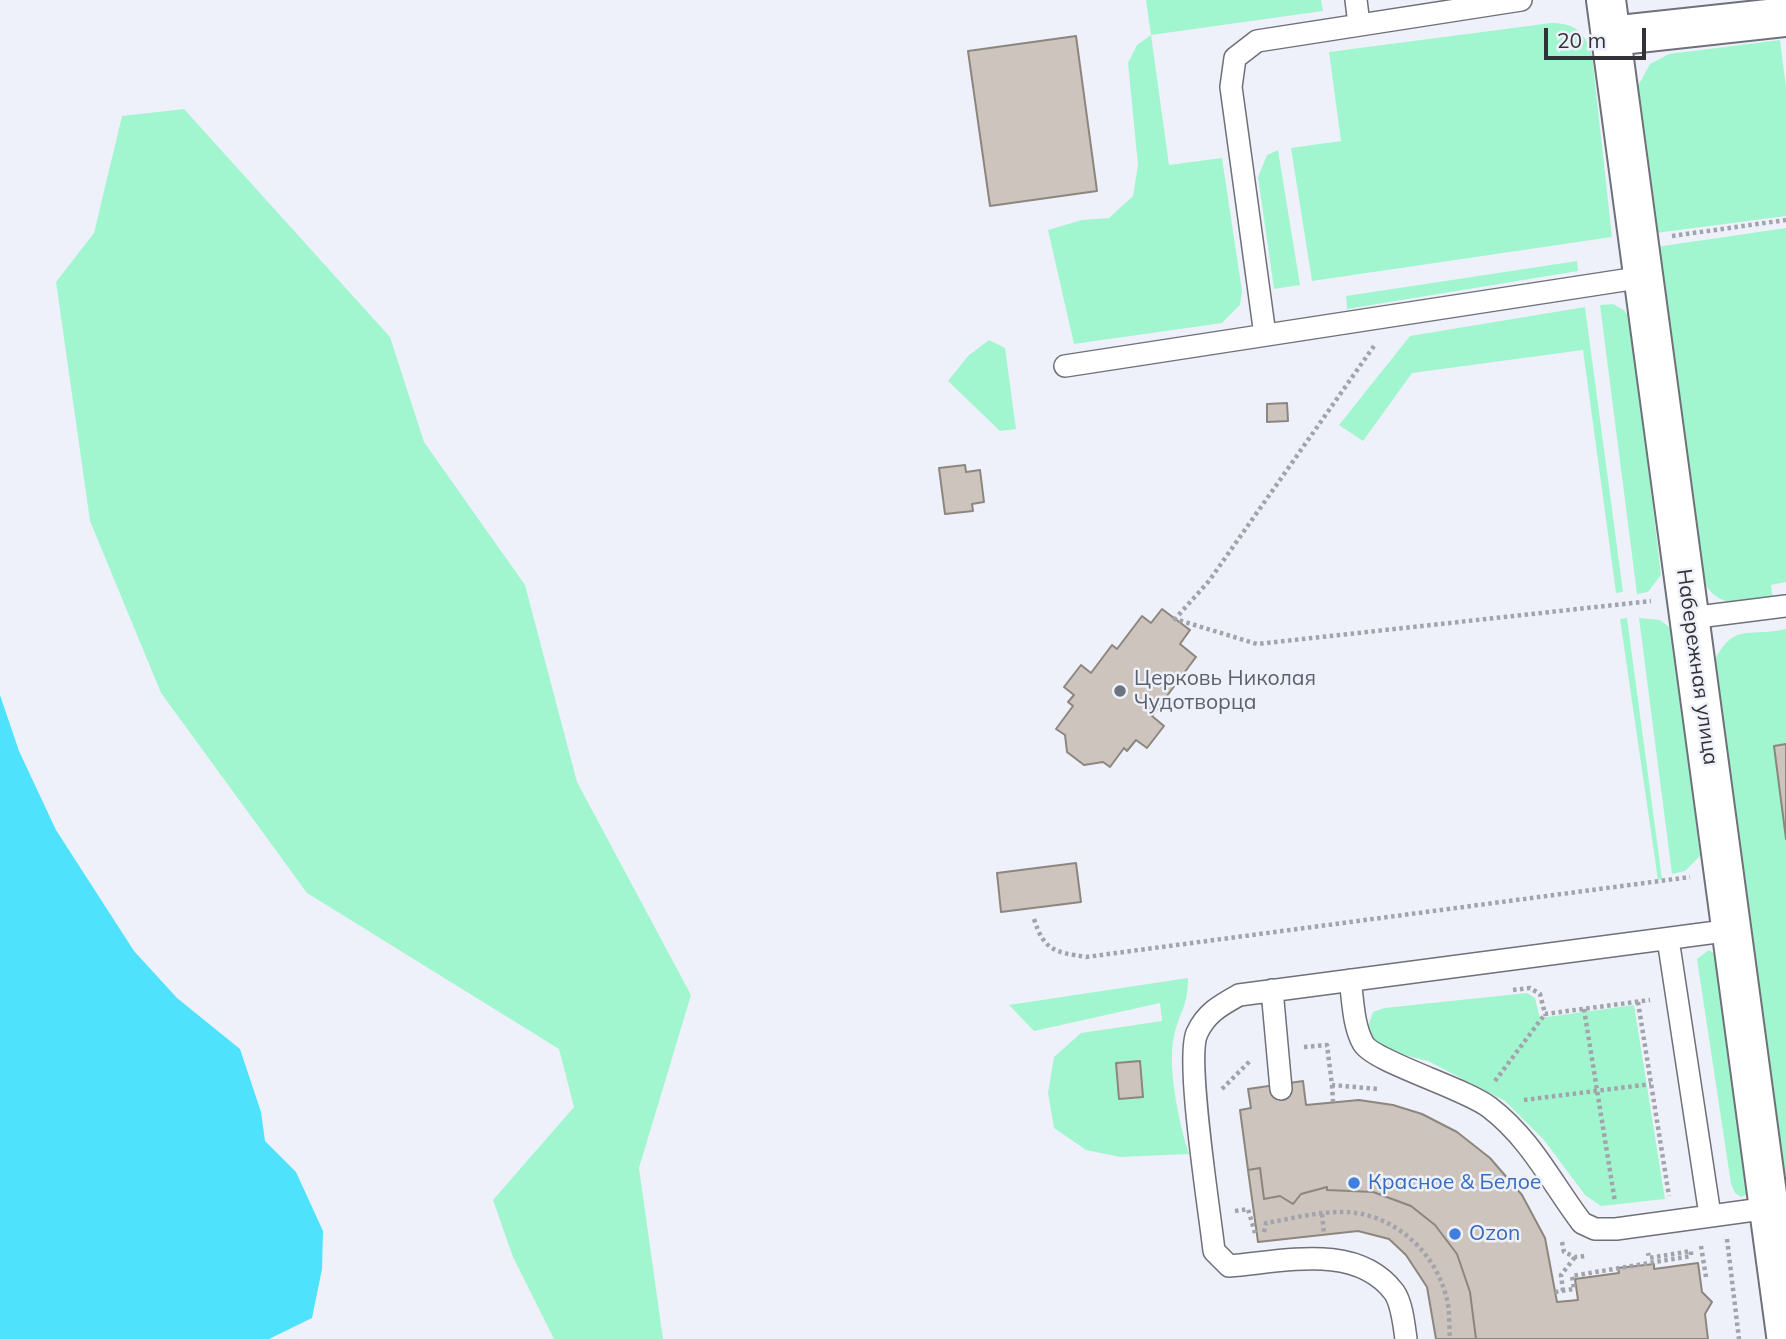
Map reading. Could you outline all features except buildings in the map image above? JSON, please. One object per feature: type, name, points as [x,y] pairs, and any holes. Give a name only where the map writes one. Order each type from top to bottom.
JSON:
[{"type":"street","points":[[1608,18],[1786,17]]},
{"type":"street","name":"Набережная улица","points":[[1608,18],[1786,1335]]},
{"type":"lane","points":[[1356,0],[1359,24]]},
{"type":"lane","points":[[1265,335],[1230,87],[1235,58],[1257,41],[1521,0]]},
{"type":"lane","points":[[1784,0],[1786,17]]},
{"type":"lane","points":[[1065,366],[1644,277]]},
{"type":"lane","points":[[1688,607],[1786,606]]},
{"type":"lane","points":[[1406,1339],[1396,1293],[1373,1271],[1347,1261],[1319,1259],[1229,1266],[1214,1251],[1194,1068],[1196,1035],[1210,1012],[1239,995],[1732,930]]},
{"type":"lane","points":[[1668,939],[1710,1215]]},
{"type":"lane","points":[[1350,980],[1363,1044],[1377,1057],[1447,1084],[1488,1106],[1520,1134],[1582,1223],[1595,1229],[1616,1229],[1769,1208]]},
{"type":"lane","points":[[1272,990],[1281,1089]]},
{"type":"path","points":[[1664,237],[1786,220]]},
{"type":"path","points":[[1388,317],[1373,347],[1326,417],[1209,581],[1175,619],[1257,645],[1688,607]]},
{"type":"path","points":[[1034,919],[1041,940],[1059,953],[1086,957],[1665,882],[1725,870]]},
{"type":"path","points":[[1504,991],[1530,988],[1540,994],[1545,1014]]},
{"type":"path","points":[[1493,1084],[1545,1014],[1675,997]]},
{"type":"path","points":[[1639,1002],[1670,1202]]},
{"type":"path","points":[[1584,1009],[1617,1209]]},
{"type":"path","points":[[1327,1037],[1333,1102]]},
{"type":"path","points":[[1217,1094],[1261,1051],[1327,1045]]},
{"type":"path","points":[[1516,1102],[1651,1084]]},
{"type":"path","points":[[1332,1085],[1374,1088],[1387,1092]]},
{"type":"path","points":[[1322,1214],[1324,1238]]},
{"type":"path","points":[[1250,1218],[1252,1233]]},
{"type":"path","points":[[1558,1231],[1564,1252],[1575,1257],[1599,1254]]},
{"type":"path","points":[[1714,1240],[1727,1238],[1739,1339]]},
{"type":"path","points":[[1688,1243],[1702,1241],[1706,1277]]},
{"type":"path","points":[[1555,1292],[1574,1289],[1572,1276],[1691,1256],[1691,1251],[1649,1258],[1648,1253],[1701,1246]]},
{"type":"path","points":[[1563,1291],[1561,1275],[1575,1257]]},
{"type":"green space","points":[[1146,0],[1321,0],[1323,11],[1151,35]]},
{"type":"green space","points":[[1551,23],[1578,30],[1592,55],[1612,237],[1312,281],[1291,148],[1341,141],[1329,52]]},
{"type":"green space","points":[[1151,35],[1169,165],[1222,158],[1242,291],[1240,305],[1222,323],[1074,344],[1048,230],[1082,220],[1109,218],[1133,196],[1138,165],[1128,63],[1137,45]]},
{"type":"green space","points":[[1780,40],[1786,87],[1786,216],[1656,233],[1637,99],[1638,86],[1650,64],[1669,54]]},
{"type":"green space","points":[[184,109],[390,337],[424,442],[525,585],[577,782],[691,995],[639,1168],[663,1339],[554,1339],[513,1257],[493,1200],[574,1107],[559,1049],[307,893],[161,693],[90,521],[56,282],[94,233],[122,116]]},
{"type":"green space","points":[[1278,150],[1300,285],[1274,289],[1258,177],[1267,155]]},
{"type":"green space","points":[[1786,228],[1786,582],[1771,585],[1773,600],[1735,603],[1719,598],[1705,584],[1656,247]]},
{"type":"green space","points":[[1577,261],[1578,271],[1347,309],[1346,296]]},
{"type":"green space","points":[[1613,304],[1624,310],[1631,320],[1661,575],[1648,592],[1637,594],[1600,305]]},
{"type":"green space","points":[[1585,307],[1623,592],[1616,593],[1583,350],[1412,373],[1363,441],[1339,425],[1410,336]]},
{"type":"green space","points":[[989,340],[1005,348],[1016,429],[1000,431],[948,381],[968,356]]},
{"type":"green space","points":[[1627,618],[1662,879],[1658,880],[1620,619]]},
{"type":"green space","points":[[1639,618],[1660,620],[1673,630],[1700,856],[1685,871],[1672,874]]},
{"type":"green space","points":[[1786,629],[1786,744],[1774,747],[1786,839],[1786,1188],[1755,984],[1713,663],[1728,641],[1735,636]]},
{"type":"green space","points":[[1709,950],[1715,954],[1750,1193],[1741,1197],[1735,1193],[1731,1184],[1697,959]]},
{"type":"green space","points":[[1188,978],[1185,1002],[1174,1036],[1172,1063],[1178,1111],[1189,1154],[1120,1157],[1086,1150],[1054,1128],[1048,1093],[1054,1057],[1081,1033],[1162,1021],[1160,1003],[1034,1031],[1009,1005]],"holes":[[[1139,1061],[1143,1097],[1119,1099],[1116,1064]]]},
{"type":"green space","points":[[1527,993],[1535,998],[1540,1018],[1634,1005],[1665,1199],[1601,1206],[1585,1195],[1544,1140],[1505,1101],[1428,1061],[1392,1052],[1374,1040],[1368,1026],[1373,1012],[1384,1008]]},
{"type":"water","points":[[0,695],[19,751],[56,830],[134,951],[177,998],[240,1049],[261,1112],[265,1141],[296,1172],[323,1231],[322,1269],[312,1318],[269,1339],[0,1339]]},
{"type":"place","name":"Церковь Николая Чудотворца","points":[[1120,691]]},
{"type":"place","name":"Красное & Белое","points":[[1354,1183]]},
{"type":"place","name":"Ozon","points":[[1455,1234]]}]
